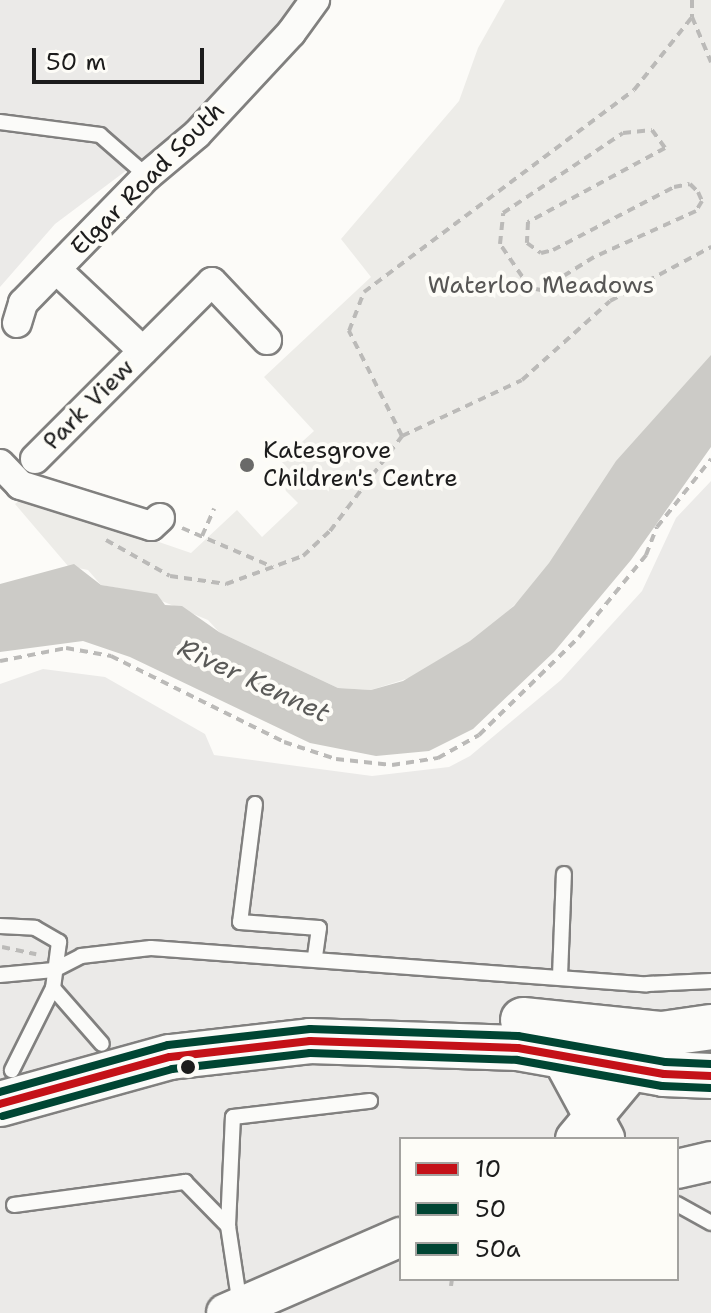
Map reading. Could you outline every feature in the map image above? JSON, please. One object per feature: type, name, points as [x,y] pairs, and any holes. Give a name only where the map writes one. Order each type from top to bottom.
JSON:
[{"type":"highway","points":[[4,1083],[102,1044],[179,1027],[287,1013],[417,1013],[692,1034]]},
{"type":"highway","points":[[4,1083],[259,1044],[400,1041],[559,1053],[635,1069],[711,1076]]},
{"type":"street","name":"Elgar Road South","points":[[17,323],[23,303],[147,176],[197,134],[291,33],[315,0]]},
{"type":"street","name":"Park View","points":[[57,270],[143,351]]},
{"type":"street","name":"Park View","points":[[35,459],[212,282],[267,340]]},
{"type":"street","points":[[0,464],[20,485],[151,526],[160,518]]},
{"type":"street","points":[[591,1133],[635,1069],[692,1034]]},
{"type":"street","points":[[559,1053],[591,1133]]},
{"type":"street","points":[[679,1169],[711,1161]]},
{"type":"street","points":[[233,1309],[396,1232]]},
{"type":"lane","points":[[0,122],[100,135],[147,176]]},
{"type":"lane","points":[[255,804],[240,922],[319,928],[315,958]]},
{"type":"lane","points":[[560,976],[564,874]]},
{"type":"lane","points":[[0,926],[35,928],[59,942],[53,988],[4,1083]]},
{"type":"lane","points":[[0,975],[54,970],[81,956],[151,948],[647,984],[711,981]]},
{"type":"lane","points":[[53,988],[102,1044]]},
{"type":"lane","points":[[233,1309],[228,1226],[233,1117],[370,1101]]},
{"type":"lane","points":[[14,1205],[185,1182],[228,1226]]},
{"type":"lane","points":[[679,1205],[711,1223]]},
{"type":"path","points":[[692,0],[692,17],[711,62]]},
{"type":"path","points":[[402,436],[349,331],[364,292],[634,90],[692,17]]},
{"type":"path","points":[[652,130],[660,135],[665,148],[654,157],[528,222],[527,243],[541,253],[553,250],[674,187],[690,184],[698,192],[702,201],[696,211],[594,257],[541,290],[530,288],[520,278],[500,244],[503,213],[623,133],[652,130]]},
{"type":"path","points":[[86,506],[84,517],[95,534],[170,576],[226,584],[275,568],[318,545],[402,436],[522,380],[610,301],[711,247]]},
{"type":"path","points":[[0,661],[66,648],[111,656],[284,742],[336,759],[392,765],[438,758],[479,735],[579,637],[646,555],[657,527],[711,459]]},
{"type":"path","points":[[202,536],[214,509]]},
{"type":"path","points":[[160,518],[275,568]]},
{"type":"path","points":[[451,1286],[452,1281]]},
{"type":"shaded area","points":[[0,0],[314,0],[163,143],[55,224],[0,287]]},
{"type":"shaded area","points":[[711,481],[711,1313],[269,1313],[399,1251],[399,1281],[679,1281],[679,1137],[399,1137],[399,1247],[251,1313],[0,1313],[0,684],[43,669],[105,677],[205,734],[214,755],[372,776],[449,767],[470,756],[561,680],[642,591],[676,518]]},
{"type":"green space","name":"Waterloo Meadows","points":[[505,0],[711,0],[711,370],[552,569],[484,634],[410,685],[409,678],[371,690],[338,688],[219,632],[208,620],[140,592],[101,585],[88,570],[68,566],[15,504],[25,496],[191,553],[237,510],[262,537],[298,503],[282,487],[294,475],[281,461],[314,431],[264,377],[371,277],[341,239],[459,101],[478,48]]},
{"type":"water","name":"River Kennet","points":[[711,355],[711,447],[631,560],[554,652],[473,729],[429,751],[376,756],[310,743],[130,657],[83,641],[0,652],[0,584],[74,564],[101,585],[157,594],[165,605],[182,606],[219,632],[338,688],[371,690],[403,681],[470,641],[514,606],[549,563],[616,461]]},
{"type":"transit line","name":"50a","points":[[0,1092],[168,1045],[310,1029],[518,1036],[665,1062],[711,1064]]},
{"type":"transit line","name":"10","points":[[0,1104],[170,1057],[310,1041],[518,1048],[664,1074],[711,1076]]},
{"type":"transit line","name":"50","points":[[3,1116],[172,1069],[310,1053],[517,1060],[662,1086],[710,1088]]},
{"type":"place","name":"Katesgrove Children's Centre","points":[[247,465]]}]
